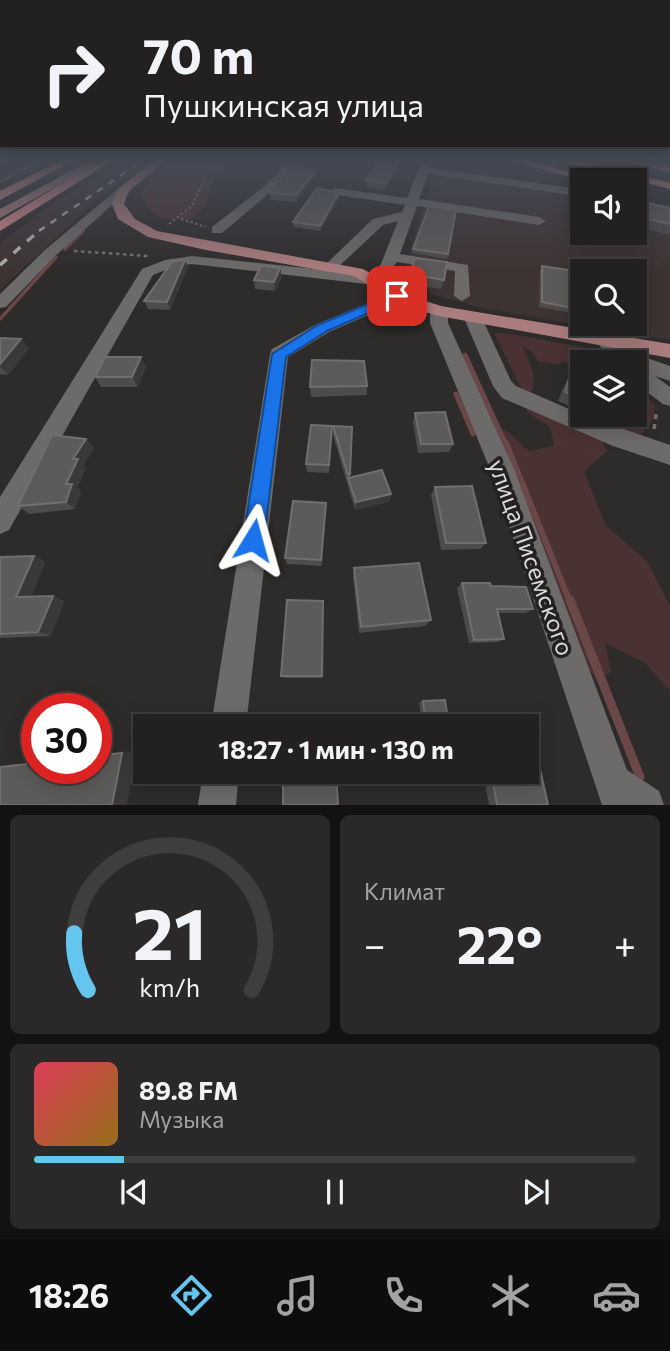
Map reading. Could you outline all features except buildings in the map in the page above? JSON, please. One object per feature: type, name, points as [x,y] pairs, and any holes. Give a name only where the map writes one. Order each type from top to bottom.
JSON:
[{"type":"highway","points":[[0,227],[49,197]]},
{"type":"main road","points":[[0,214],[32,197]]},
{"type":"main road","points":[[121,197],[118,204],[123,216],[139,228],[169,239],[358,272],[397,296],[451,303],[473,318],[611,345],[670,351]]},
{"type":"street","points":[[0,303],[50,253],[115,197]]},
{"type":"street","points":[[217,230],[256,197]]},
{"type":"street","points":[[362,197],[410,208],[539,220]]},
{"type":"street","points":[[0,521],[141,281],[154,267],[192,260],[375,281],[388,266],[414,197]]},
{"type":"street","points":[[331,267],[378,222],[410,208]]},
{"type":"street","points":[[90,218],[105,213],[123,216]]},
{"type":"street","name":"улица Писемского","points":[[391,257],[463,268],[451,303],[439,323],[502,469],[617,794]]},
{"type":"street","points":[[230,714],[279,354],[323,328],[397,296]]},
{"type":"street","points":[[473,318],[503,386],[509,392],[611,435],[661,452]]},
{"type":"street","points":[[611,345],[670,374]]},
{"type":"street","points":[[647,383],[667,401]]},
{"type":"street","points":[[217,805],[220,784]]},
{"type":"street","points":[[617,794],[645,805]]},
{"type":"path","points":[[195,197],[181,219],[217,230]]},
{"type":"path","points":[[50,253],[79,251],[148,254]]},
{"type":"path","points":[[661,452],[657,406],[667,401]]},
{"type":"shaded area","points":[[63,197],[102,197],[0,290],[0,243]]},
{"type":"shaded area","points":[[143,197],[208,197],[193,219],[161,217]]},
{"type":"shaded area","points":[[428,197],[570,197],[570,245],[647,245],[647,213],[670,218],[670,340],[646,336],[647,259],[570,259],[570,323],[486,309],[401,286]]},
{"type":"shaded area","points":[[494,333],[594,350],[570,350],[570,365],[564,361],[558,365],[538,361],[532,351],[523,347],[534,383],[529,394],[522,390]]},
{"type":"shaded area","points":[[647,398],[655,405],[653,420],[642,434],[622,433],[614,427],[647,427]]},
{"type":"shaded area","points":[[526,408],[601,438],[607,451],[584,471],[606,526],[647,561],[670,606],[670,691],[645,663],[605,643],[611,672],[597,680],[583,662],[496,434],[504,429],[529,451],[554,446],[550,427],[528,413]]},
{"type":"waterway","points":[[65,249],[83,231]]},
{"type":"waterway","points":[[0,319],[56,257]]},
{"type":"waterway","points":[[465,355],[506,445]]},
{"type":"waterway","points":[[456,394],[473,434]]},
{"type":"waterway","points":[[506,443],[570,602]]},
{"type":"waterway","points":[[570,600],[640,777]]},
{"type":"railway","points":[[39,231],[90,197]]},
{"type":"railway","points":[[0,265],[41,229]]},
{"type":"route","points":[[253,540],[279,354],[323,328],[397,296]]}]
